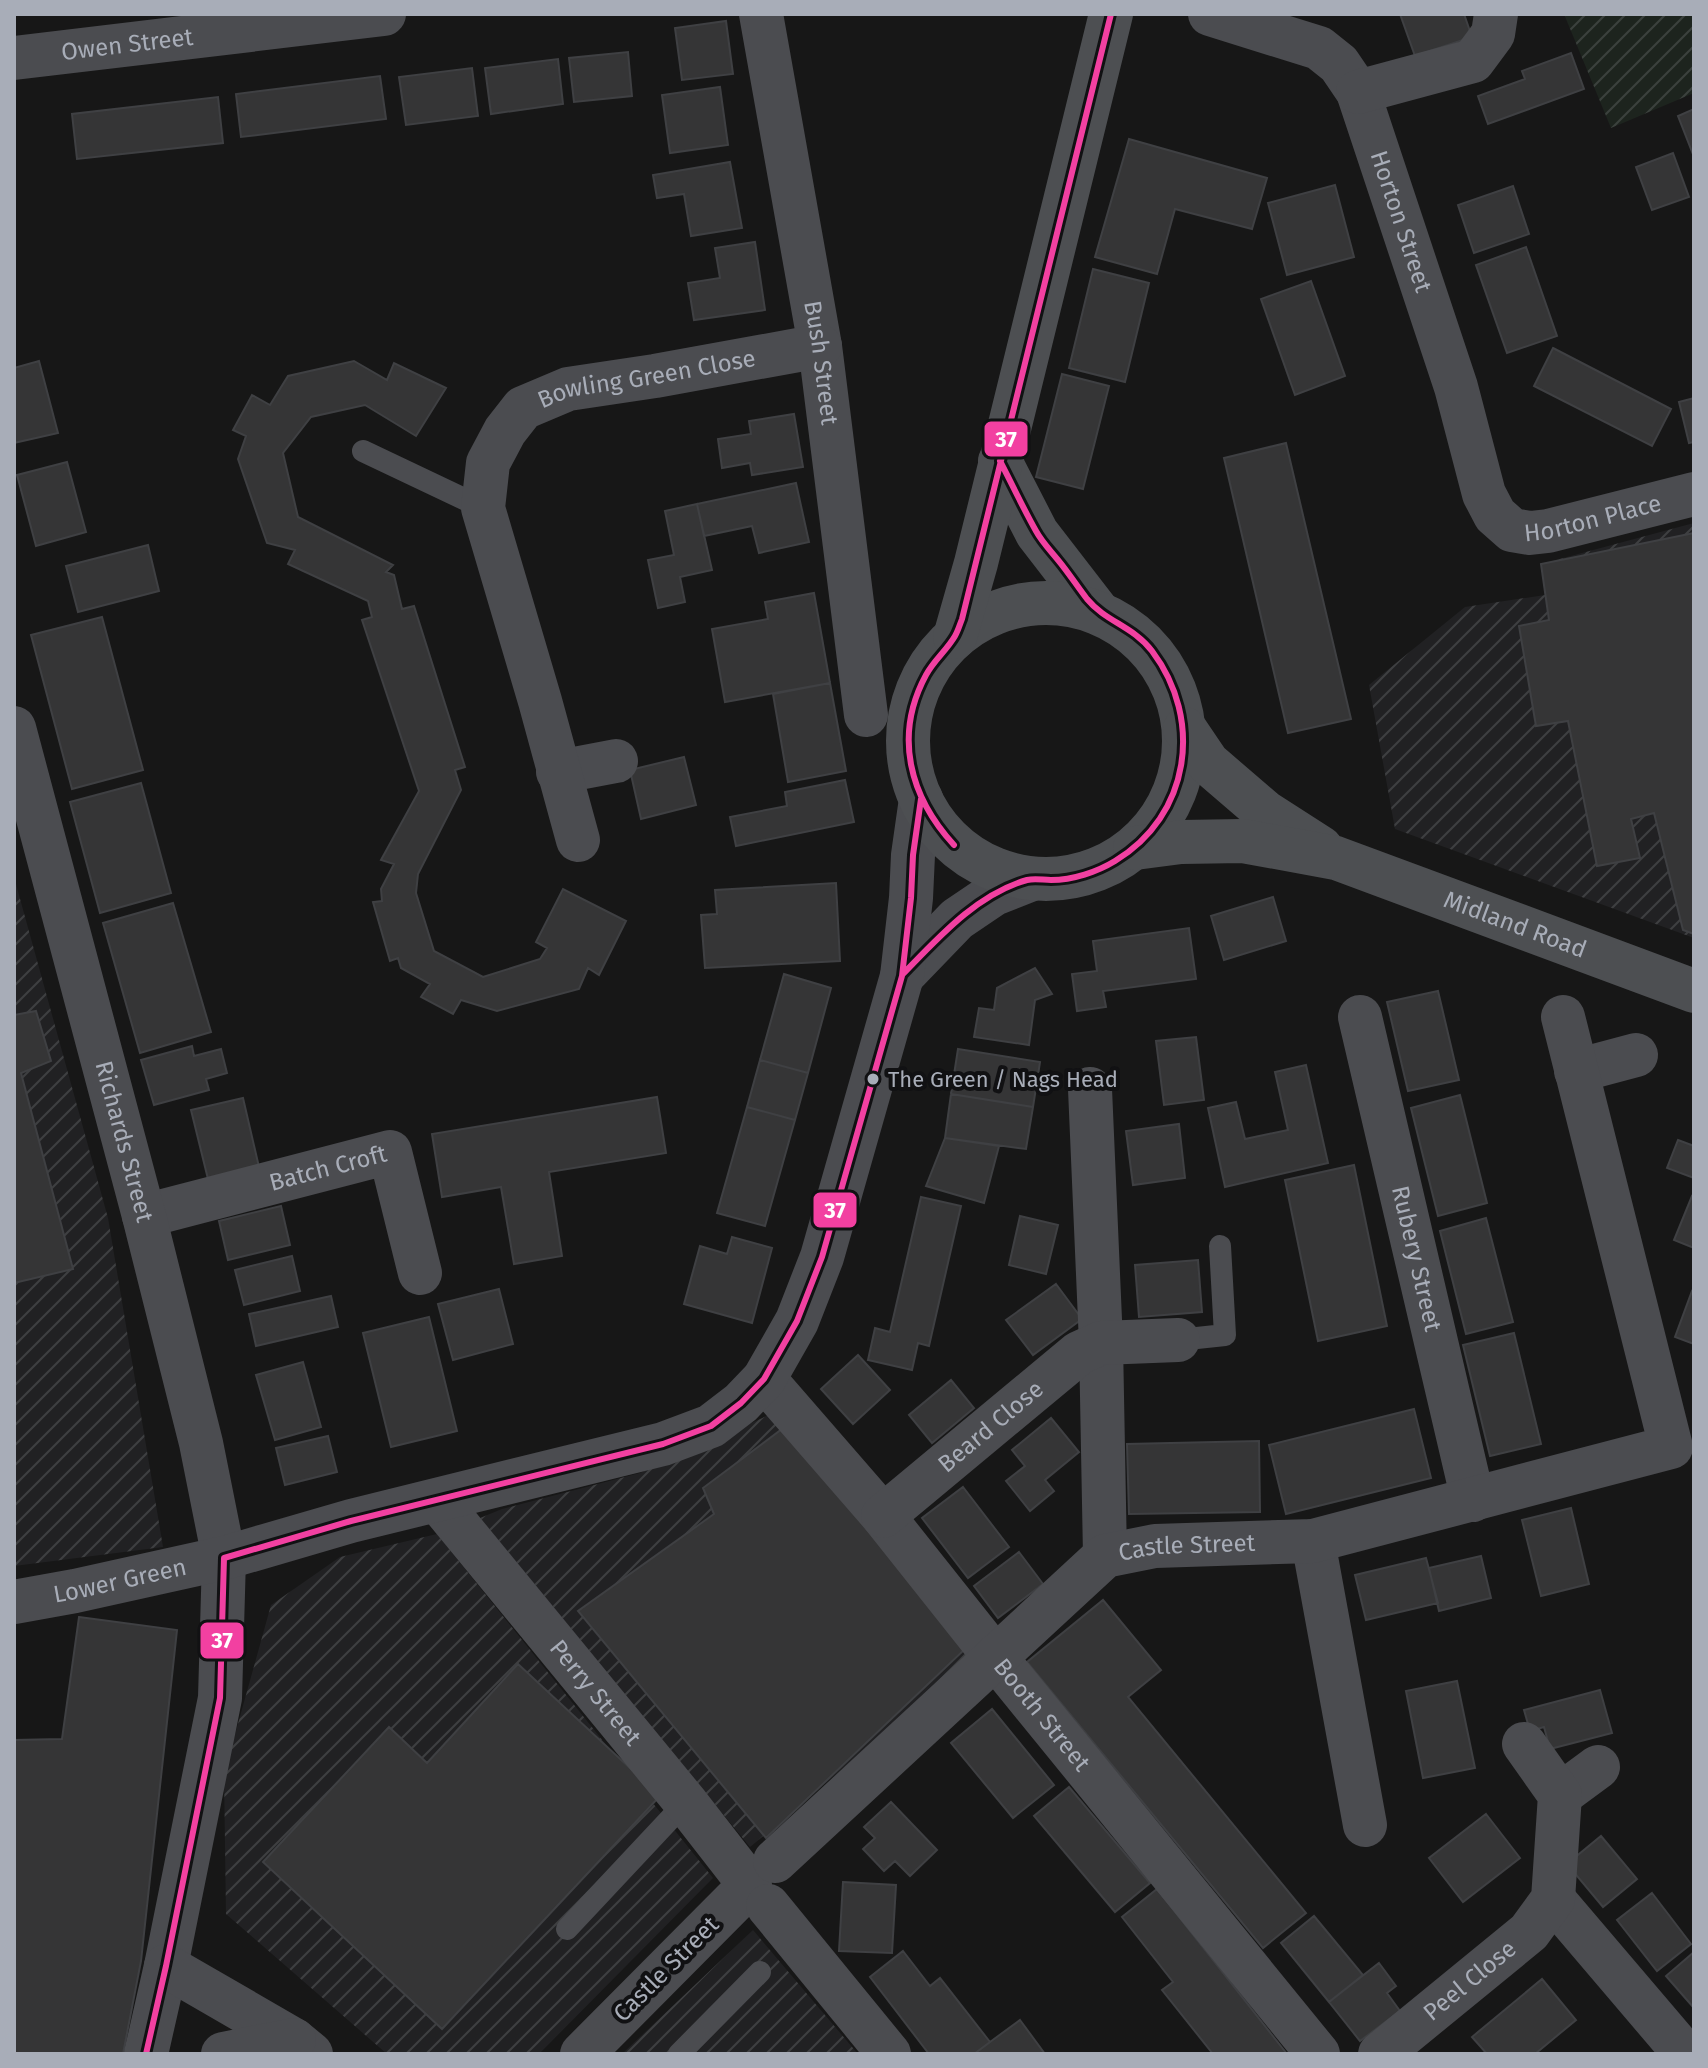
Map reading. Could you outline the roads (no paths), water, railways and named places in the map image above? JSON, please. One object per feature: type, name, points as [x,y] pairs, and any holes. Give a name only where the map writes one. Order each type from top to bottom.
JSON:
[{"type":"main road","points":[[955,637],[1111,14]]},
{"type":"main road","points":[[1000,461],[1037,533],[1098,612]]},
{"type":"main road","points":[[1050,603],[1098,612],[1126,628],[1152,651],[1169,676],[1179,700],[1185,729],[1183,763],[1176,790],[1166,811],[1135,848],[1119,859],[1086,873],[1052,880],[1032,879],[987,866],[954,845],[935,824],[913,778],[908,755],[909,728],[921,683],[932,664],[955,637],[996,612],[1023,605],[1050,603]]},
{"type":"main road","name":"Midland Road","points":[[1185,729],[1208,763],[1265,812],[1336,858]]},
{"type":"main road","name":"Midland Road","points":[[1135,848],[1181,842],[1243,841],[1336,858],[1694,991]]},
{"type":"street","name":"Owen Street","points":[[14,58],[384,14]]},
{"type":"street","name":"Bush Street","points":[[761,14],[820,346],[866,715]]},
{"type":"street","name":"Horton Street","points":[[1210,14],[1319,48],[1339,64],[1358,92],[1456,387],[1484,494],[1495,515]]},
{"type":"street","points":[[1358,92],[1473,61],[1493,34],[1496,14]]},
{"type":"street","name":"Bowling Green Close","points":[[578,840],[483,508],[488,463],[505,431],[523,408],[568,389],[820,346]]},
{"type":"street","name":"Horton Place","points":[[1495,515],[1512,530],[1539,532],[1694,494]]},
{"type":"street","name":"Richards Street","points":[[14,728],[144,1216],[201,1443],[224,1558],[220,1698],[146,2054]]},
{"type":"street","points":[[558,772],[616,761]]},
{"type":"street","name":"Lower Green","points":[[14,1602],[224,1558],[351,1521],[675,1440],[711,1426],[741,1403],[764,1379],[797,1321],[822,1257],[902,976],[921,799]]},
{"type":"street","points":[[902,976],[957,919],[994,894],[1032,879]]},
{"type":"street","name":"Rubery Street","points":[[1360,1017],[1473,1500]]},
{"type":"street","points":[[1563,1017],[1683,1445]]},
{"type":"street","points":[[1576,1071],[1636,1055]]},
{"type":"street","points":[[1090,1089],[1101,1343],[1105,1556]]},
{"type":"street","name":"Batch Croft","points":[[144,1216],[390,1152],[420,1273]]},
{"type":"street","points":[[1101,1343],[1178,1340]]},
{"type":"street","name":"Beard Close","points":[[883,1516],[1079,1353],[1101,1343]]},
{"type":"street","name":"Booth Street","points":[[764,1379],[883,1516],[1318,2054]]},
{"type":"street","name":"Castle Street","points":[[582,2054],[764,1884],[995,1657],[1105,1556],[1155,1546],[1313,1541],[1683,1445]]},
{"type":"street","name":"Perry Street","points":[[438,1501],[687,1804],[764,1884],[889,2054]]},
{"type":"street","points":[[1313,1541],[1365,1825]]},
{"type":"street","points":[[1524,1744],[1560,1795],[1553,1899],[1685,2054]]},
{"type":"street","points":[[1560,1795],[1598,1767]]},
{"type":"street","name":"Peel Close","points":[[1380,2054],[1529,1932],[1553,1899]]},
{"type":"street","points":[[166,1966],[302,2047]]},
{"type":"street","points":[[223,2054],[302,2047]]},
{"type":"lane","points":[[363,451],[483,508]]},
{"type":"lane","points":[[1178,1340],[1225,1335],[1220,1246]]},
{"type":"lane","points":[[567,1929],[687,1804]]},
{"type":"lane","points":[[679,2054],[760,1972]]},
{"type":"place","name":"The Green / Nags Head","points":[[873,1079]]}]
